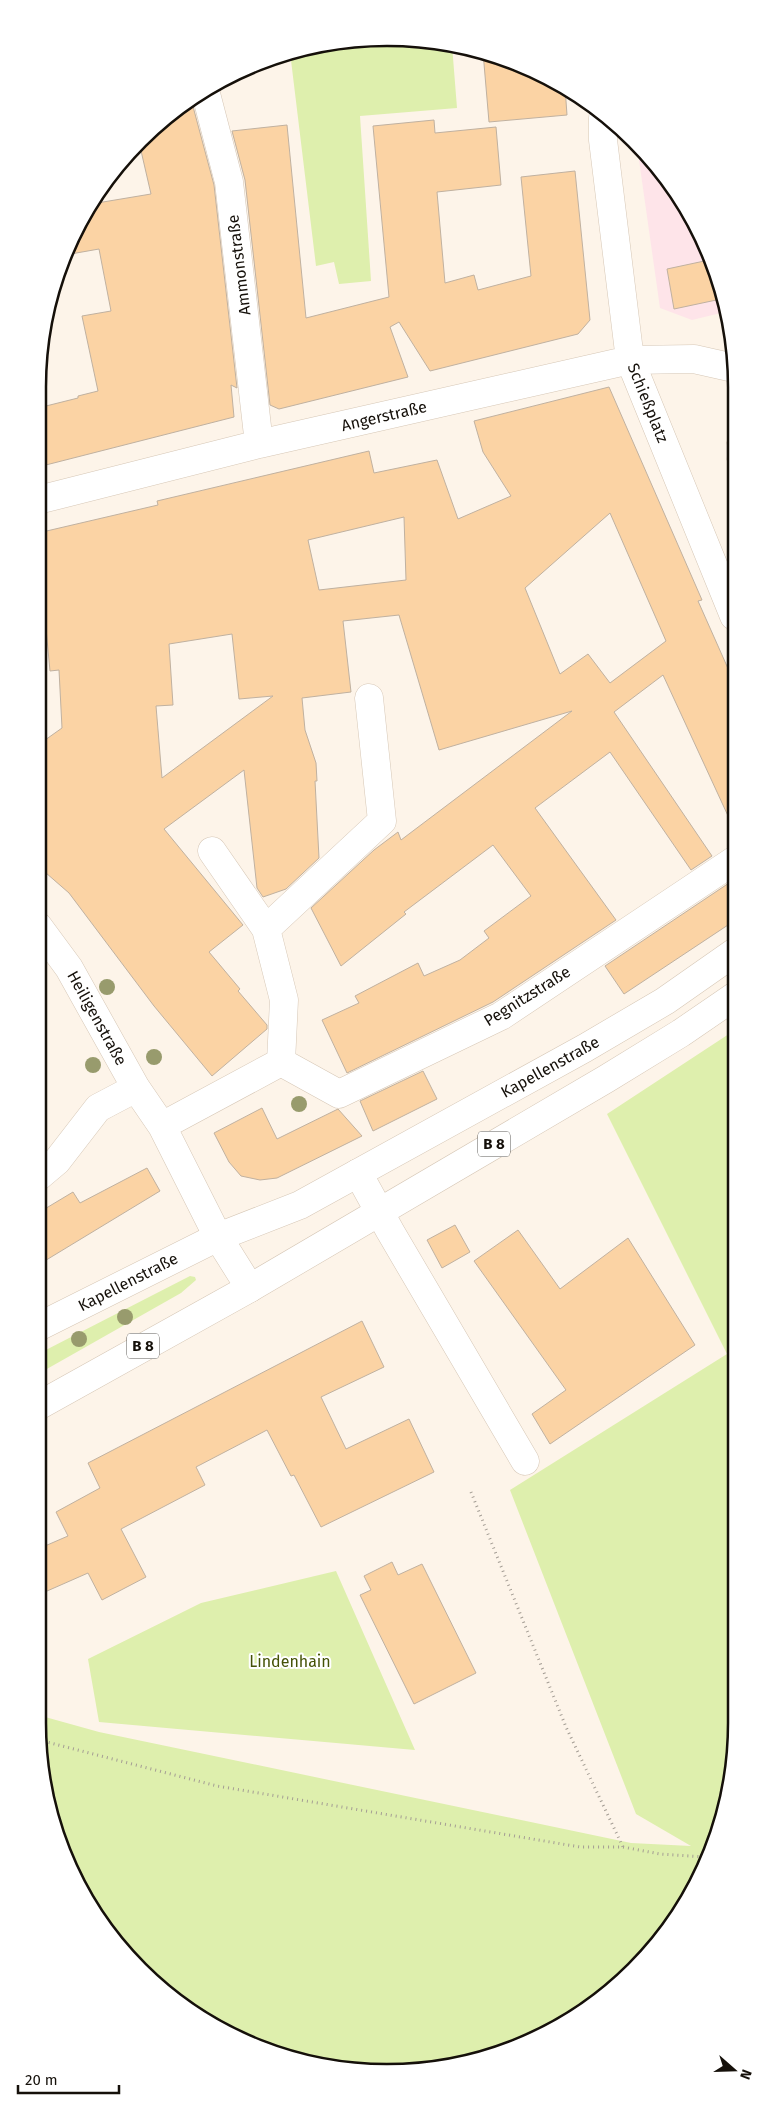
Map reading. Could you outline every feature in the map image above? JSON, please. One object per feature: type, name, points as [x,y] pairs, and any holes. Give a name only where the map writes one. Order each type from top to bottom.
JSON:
[{"type":"street","name":"Ammonstraße","points":[[207,98],[229,182],[259,444]]},
{"type":"street","name":"Schießplatz","points":[[603,124],[603,140],[630,360],[728,601]]},
{"type":"street","name":"Angerstraße","points":[[46,498],[259,444],[630,360],[694,359],[727,366]]},
{"type":"street","points":[[266,929],[382,821],[369,698]]},
{"type":"street","points":[[162,1126],[281,1062],[284,1000],[266,929],[212,851]]},
{"type":"street","name":"Pegnitzstraße","points":[[281,1062],[340,1094],[501,1016],[728,865]]},
{"type":"street","name":"Heiligenstraße","points":[[46,937],[69,968],[136,1088],[162,1126],[218,1236]]},
{"type":"street","name":"Kapellenstraße","points":[[46,1324],[218,1236],[300,1205],[641,1015],[665,1001],[728,957]]},
{"type":"street","name":"B 8","points":[[46,1402],[250,1288],[606,1079],[728,1001]]},
{"type":"street","points":[[46,1170],[57,1161],[98,1108],[136,1088]]},
{"type":"street","points":[[358,1173],[378,1212],[525,1461]]},
{"type":"street","points":[[218,1236],[250,1288]]},
{"type":"path","points":[[471,1492],[566,1728],[622,1847]]},
{"type":"path","points":[[47,1742],[217,1786],[580,1847],[622,1847],[660,1854],[700,1857]]},
{"type":"shaded area","points":[[639,157],[670,198],[693,236],[710,277],[719,313],[692,320],[660,308]]},
{"type":"green space","points":[[387,46],[431,49],[453,53],[457,108],[360,116],[371,281],[339,284],[334,262],[316,266],[291,60],[343,49]]},
{"type":"green space","points":[[728,1035],[728,1723],[725,1767],[710,1833],[693,1874],[682,1893],[643,1948],[612,1979],[594,1993],[538,2029],[497,2046],[475,2052],[431,2061],[409,2063],[387,2064],[343,2061],[277,2046],[236,2029],[180,1993],[146,1964],[131,1948],[104,1912],[81,1874],[64,1833],[49,1767],[46,1717],[99,1732],[631,1843],[691,1846],[636,1814],[510,1490],[727,1354],[607,1114]]},
{"type":"green space","points":[[190,1276],[195,1277],[196,1280],[181,1293],[46,1369],[46,1350]]},
{"type":"green space","name":"Lindenhain","points":[[336,1571],[415,1750],[99,1722],[88,1659],[201,1603]]},
{"type":"building","points":[[484,60],[538,81],[566,98],[567,115],[489,122]]},
{"type":"building","points":[[193,107],[214,185],[237,388],[231,385],[234,417],[46,465],[46,406],[98,391],[82,316],[111,311],[99,249],[74,254],[81,236],[101,202],[151,194],[141,151],[162,131]]},
{"type":"building","points":[[434,120],[435,133],[496,127],[501,185],[437,192],[445,283],[474,275],[478,290],[531,276],[521,177],[575,171],[590,320],[578,334],[430,371],[399,322],[390,327],[408,377],[279,409],[270,405],[245,180],[232,131],[287,125],[306,318],[389,297],[373,126]]},
{"type":"building","points":[[704,261],[716,300],[674,309],[667,269]]},
{"type":"building","points":[[609,387],[702,600],[698,601],[728,668],[728,816],[663,675],[614,712],[712,856],[691,870],[610,752],[535,808],[616,920],[493,1002],[347,1073],[322,1020],[359,1003],[355,996],[418,963],[424,976],[460,960],[489,938],[484,931],[531,896],[493,845],[404,912],[406,914],[341,966],[311,908],[374,850],[398,832],[401,840],[572,711],[439,750],[399,615],[343,621],[351,692],[302,698],[305,730],[316,763],[317,781],[315,781],[319,858],[286,889],[263,897],[257,888],[244,770],[164,829],[243,925],[209,952],[240,989],[238,991],[267,1025],[267,1029],[212,1076],[154,1006],[69,893],[46,873],[46,739],[62,728],[59,670],[50,671],[46,629],[46,531],[158,505],[157,501],[369,451],[374,473],[437,460],[458,519],[511,496],[483,452],[474,421]],"holes":[[[610,513],[666,641],[610,683],[588,654],[560,674],[525,588]],[[404,517],[406,580],[319,590],[308,540]],[[232,634],[239,699],[273,696],[162,778],[156,706],[173,705],[169,644]]]},
{"type":"building","points":[[728,884],[728,925],[624,994],[605,966]]},
{"type":"building","points":[[423,1071],[437,1099],[373,1131],[360,1101]]},
{"type":"building","points":[[262,1108],[277,1139],[338,1109],[362,1136],[277,1178],[260,1180],[241,1176],[229,1162],[214,1133]]},
{"type":"building","points":[[147,1168],[160,1191],[46,1260],[46,1208],[73,1192],[80,1203]]},
{"type":"building","points":[[455,1225],[470,1252],[442,1268],[427,1240]]},
{"type":"building","points":[[518,1230],[560,1289],[628,1238],[695,1345],[550,1444],[532,1414],[566,1390],[474,1261]]},
{"type":"building","points":[[362,1321],[384,1367],[321,1397],[346,1449],[409,1419],[434,1472],[321,1527],[294,1475],[291,1476],[267,1430],[196,1467],[205,1485],[121,1529],[146,1577],[102,1600],[88,1573],[46,1591],[46,1546],[68,1536],[56,1512],[100,1488],[88,1463]]},
{"type":"building","points":[[392,1562],[398,1575],[422,1564],[476,1673],[414,1704],[360,1595],[371,1590],[364,1576]]}]
